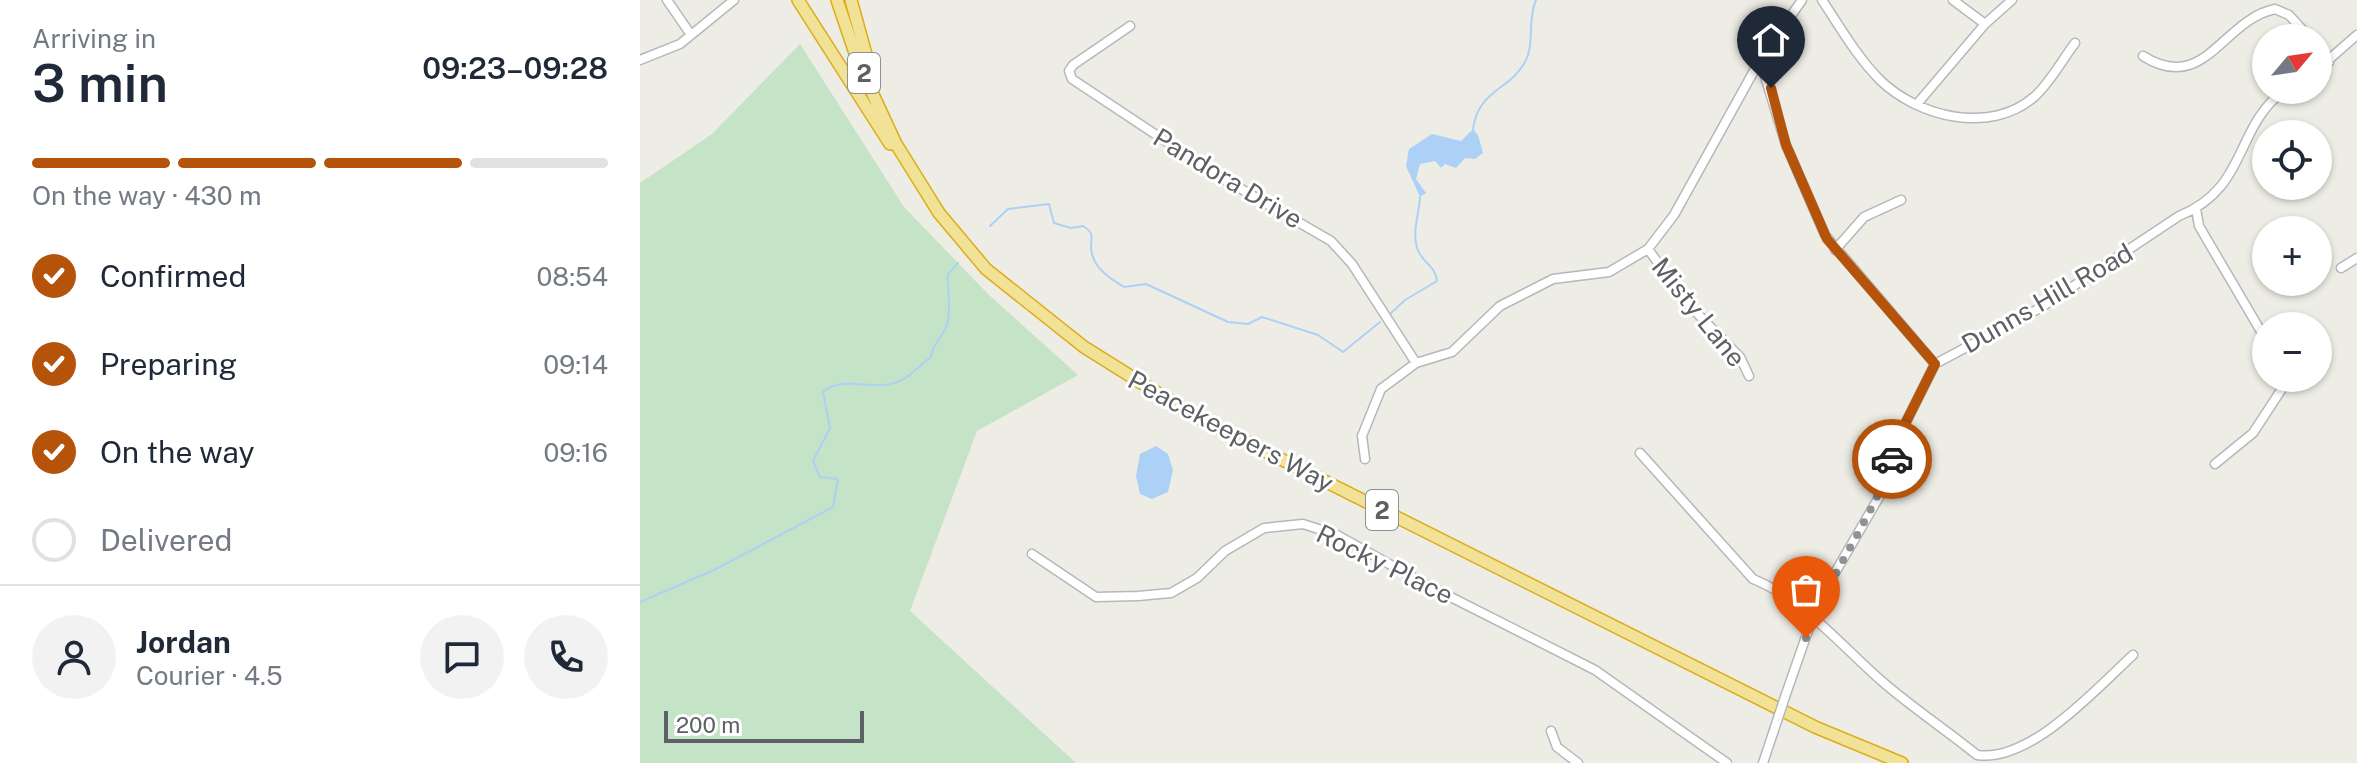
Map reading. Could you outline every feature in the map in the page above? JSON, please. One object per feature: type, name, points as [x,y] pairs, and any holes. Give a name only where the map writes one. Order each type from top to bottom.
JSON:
[{"type":"highway","points":[[798,0],[856,96],[916,181]]},
{"type":"highway","name":"Peacekeepers Way","points":[[837,0],[858,62],[916,181],[961,243],[986,269],[1084,347],[1145,389],[1815,727],[1902,763]]},
{"type":"highway","points":[[851,0],[861,45],[896,144]]},
{"type":"street","points":[[667,0],[691,35]]},
{"type":"street","points":[[1365,459],[1362,436],[1381,389],[1416,363],[1452,352],[1500,306],[1553,279],[1609,272],[1648,249],[1674,215],[1760,60],[1802,0]]},
{"type":"street","points":[[1822,0],[1869,68],[1884,83],[1917,104],[1971,118],[2015,108],[2040,91],[2075,43]]},
{"type":"street","points":[[1953,0],[1985,24]]},
{"type":"street","points":[[1917,104],[1985,24],[2012,0]]},
{"type":"street","points":[[640,60],[680,44],[729,2]]},
{"type":"street","points":[[2143,56],[2159,63],[2189,67],[2259,16],[2275,9],[2285,13],[2296,24]]},
{"type":"street","name":"Pandora Drive","points":[[1130,26],[1073,65],[1069,71],[1072,79],[1212,172],[1331,241],[1352,264],[1416,363]]},
{"type":"street","points":[[2332,59],[2357,35]]},
{"type":"street","points":[[1760,60],[1786,145],[1825,235],[1935,364]]},
{"type":"street","name":"Dunns Hill Road","points":[[1763,763],[1818,602],[1882,492],[1902,430],[1935,364],[2042,307],[2179,216],[2196,209],[2234,173],[2256,121],[2272,104]]},
{"type":"street","points":[[1835,250],[1864,217],[1901,200]]},
{"type":"street","points":[[2196,209],[2199,226],[2252,316]]},
{"type":"street","name":"Misty Lane","points":[[1648,249],[1687,303],[1740,357],[1749,376]]},
{"type":"street","points":[[2341,268],[2357,258]]},
{"type":"street","points":[[2215,464],[2253,433],[2280,392]]},
{"type":"street","points":[[1640,453],[1753,579],[1770,586],[1813,618],[1885,684],[1977,755],[1992,758],[2026,746],[2061,720],[2133,655]]},
{"type":"street","name":"Rocky Place","points":[[1032,554],[1096,597],[1171,593],[1197,578],[1225,551],[1264,528],[1303,524],[1326,531],[1595,670],[1727,763]]},
{"type":"street","points":[[1551,731],[1557,747],[1578,763]]},
{"type":"green space","points":[[800,44],[904,207],[989,295],[1078,375],[977,431],[910,611],[1076,763],[640,763],[640,183],[712,134]]},
{"type":"water","points":[[1473,129],[1483,153],[1475,159],[1465,158],[1456,168],[1445,164],[1441,168],[1435,161],[1420,164],[1416,179],[1426,193],[1420,197],[1406,166],[1409,149],[1432,134],[1461,141]]},
{"type":"water","points":[[1156,446],[1168,454],[1173,470],[1168,492],[1152,499],[1140,494],[1136,476],[1140,454]]},
{"type":"waterway","points":[[1473,129],[1481,106],[1525,62],[1530,48],[1536,0]]},
{"type":"waterway","points":[[1390,314],[1405,300],[1437,281],[1434,271],[1419,253],[1416,242],[1420,197]]},
{"type":"waterway","points":[[990,226],[1008,209],[1049,204],[1054,223],[1088,229],[1097,265],[1124,287],[1146,284],[1228,322],[1248,324],[1262,317],[1318,335],[1343,352],[1380,322]]},
{"type":"waterway","points":[[640,602],[714,570],[833,507],[838,479],[820,477],[813,461],[830,428],[823,392],[838,385],[897,382],[931,357],[948,321],[948,274],[958,263]]},
{"type":"way so far","points":[[1806,638],[1818,602],[1882,492],[1892,459]]},
{"type":"route","points":[[1771,88],[1786,145],[1827,239],[1935,364],[1902,430],[1892,459]]}]
